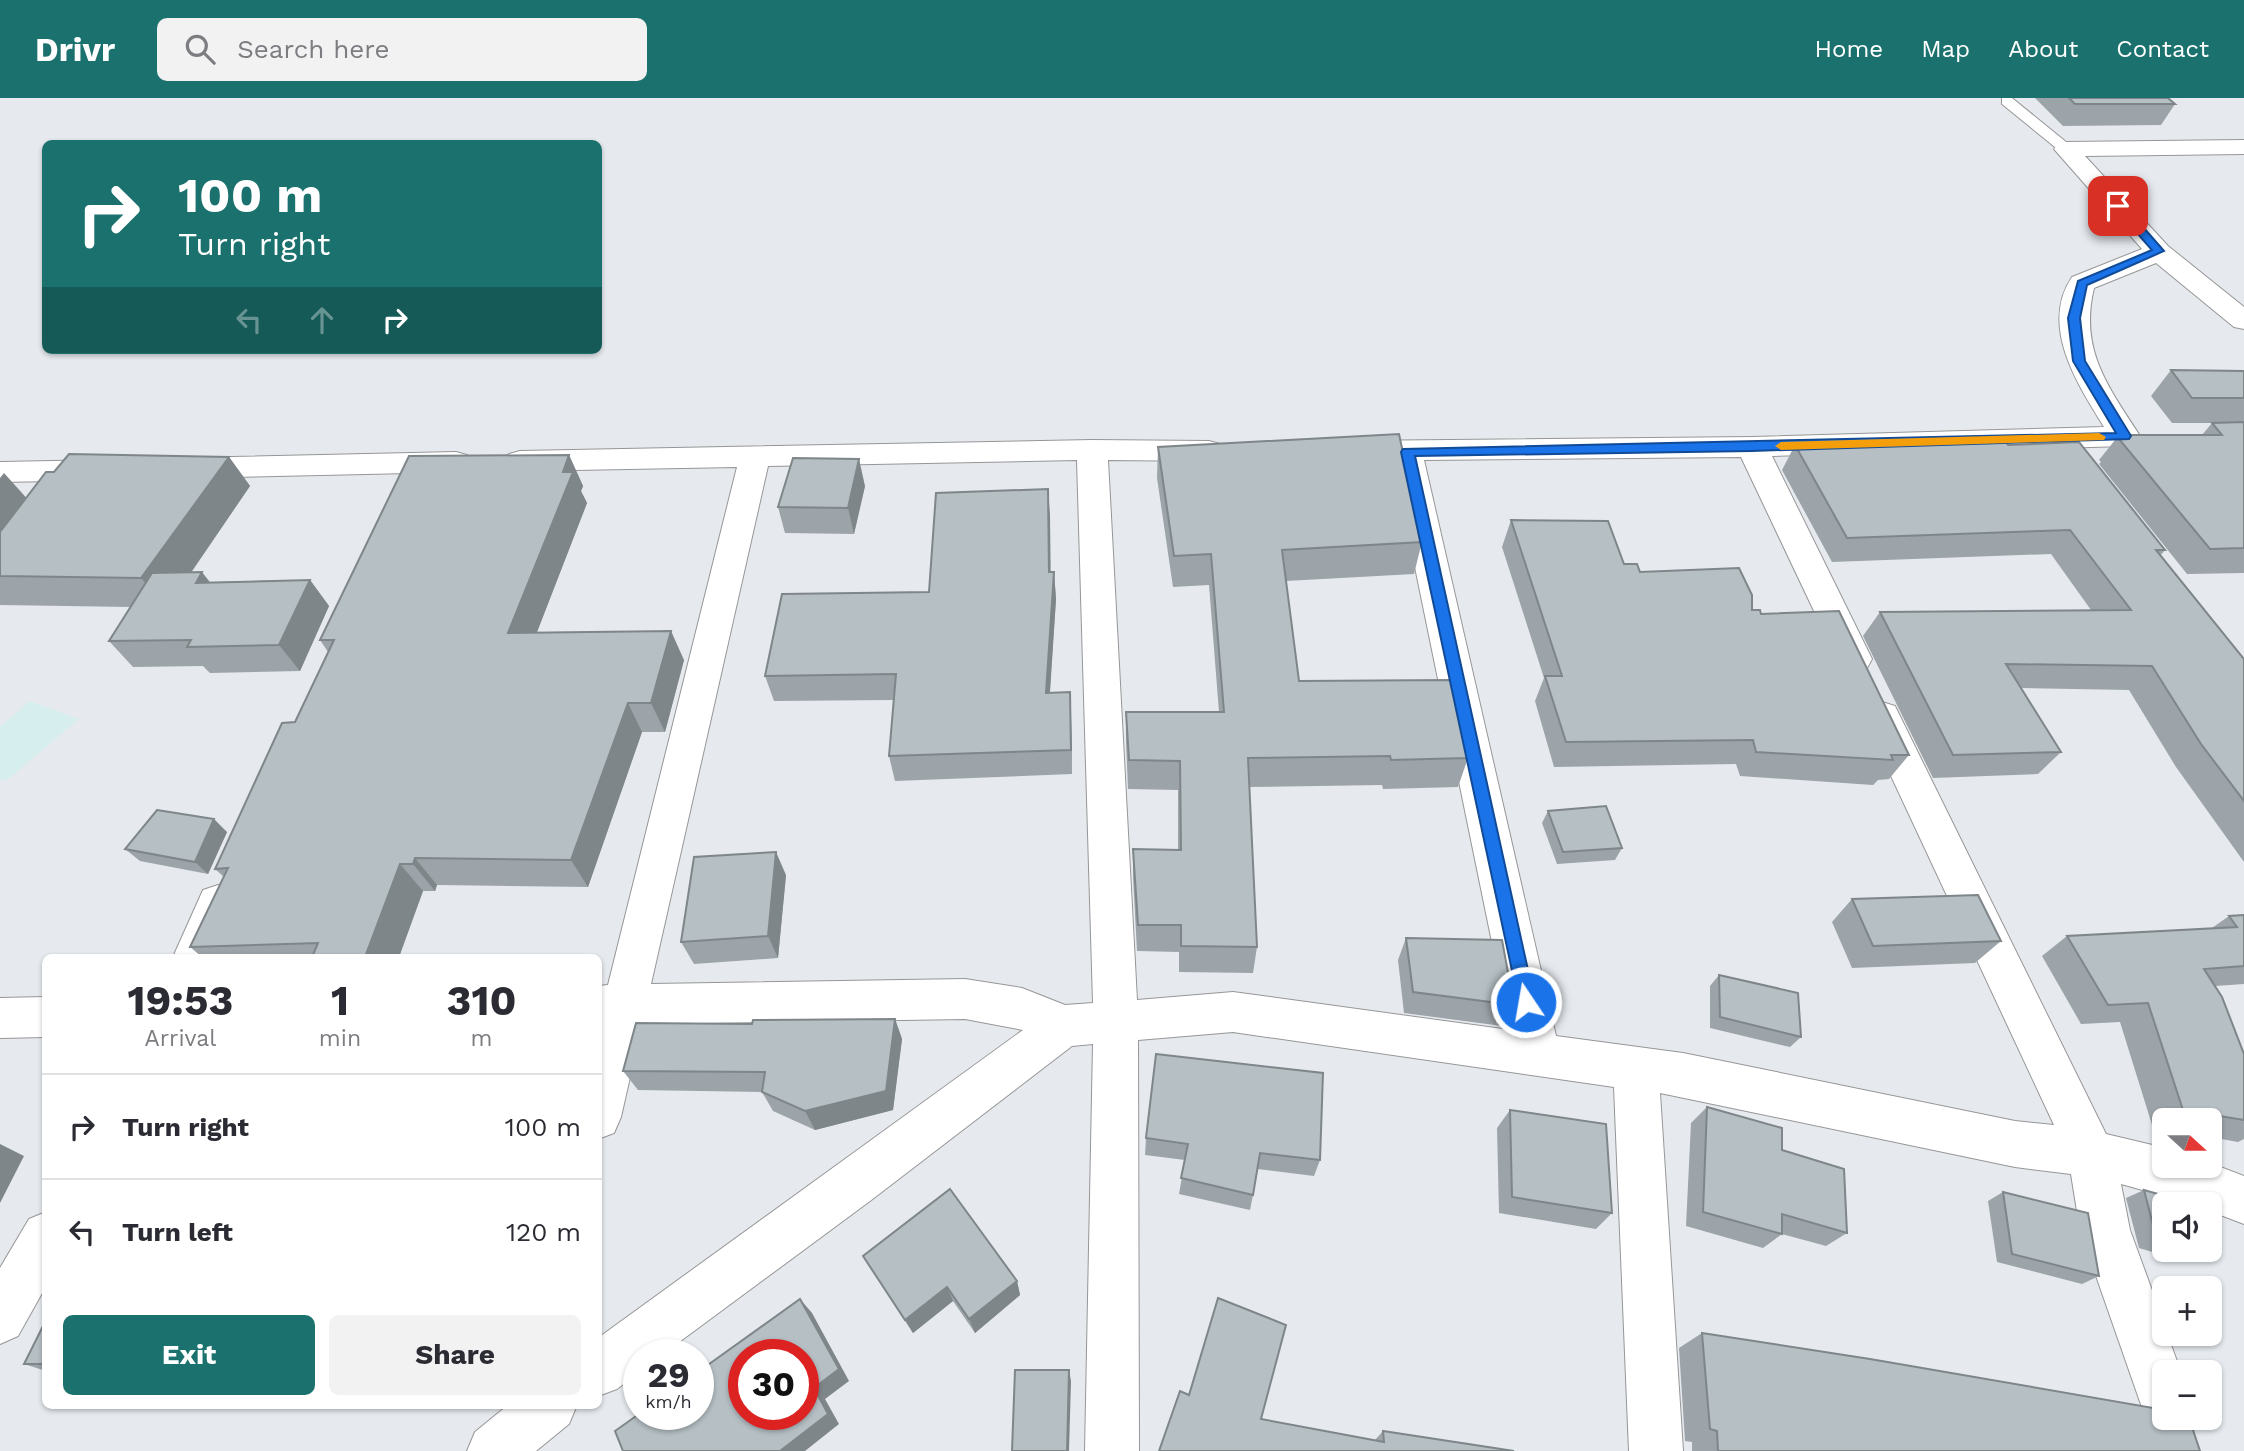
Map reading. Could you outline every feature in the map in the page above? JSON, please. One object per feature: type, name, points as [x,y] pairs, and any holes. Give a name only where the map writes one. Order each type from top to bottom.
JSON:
[{"type":"street","points":[[2066,149],[2244,147]]},
{"type":"street","points":[[2066,149],[2159,251],[2244,321]]},
{"type":"street","points":[[1325,451],[1752,447],[2138,436],[2079,361],[2074,318],[2082,283],[2159,251]]},
{"type":"street","points":[[2058,437],[2084,470]]},
{"type":"street","points":[[1752,447],[2091,1153],[2105,1230],[2152,1365]]},
{"type":"street","points":[[1091,450],[1116,1021],[1112,1451]]},
{"type":"street","points":[[0,472],[1091,450],[1242,451]]},
{"type":"street","points":[[1407,452],[1538,1055]]},
{"type":"street","points":[[602,1082],[611,1004],[755,457]]},
{"type":"street","points":[[396,501],[413,463]]},
{"type":"street","points":[[53,501],[76,470]]},
{"type":"street","points":[[195,954],[233,869]]},
{"type":"street","points":[[611,1004],[965,999],[1022,1008],[1063,1026],[1233,1012],[1683,1075],[2015,1144],[2091,1153],[2188,1178],[2244,1200]]},
{"type":"street","points":[[0,1018],[42,1017]]},
{"type":"street","points":[[602,1367],[853,1184],[1063,1026]]},
{"type":"street","points":[[1636,1069],[1656,1451]]},
{"type":"street","points":[[0,1318],[42,1243]]},
{"type":"lane","points":[[2007,101],[2066,149]]},
{"type":"shaded area","points":[[30,701],[79,719],[6,781],[0,779],[0,727]]},
{"type":"building","points":[[2069,98],[2168,98],[2175,104],[2075,104]]},
{"type":"building","points":[[2171,370],[2244,371],[2244,398],[2192,398]]},
{"type":"building","points":[[2244,422],[2244,548],[2210,549],[2119,439],[2122,439],[2119,435],[2222,435],[2212,423]]},
{"type":"building","points":[[1399,434],[1422,542],[1282,550],[1299,681],[1452,680],[1468,758],[1248,758],[1257,947],[1181,946],[1181,925],[1138,925],[1133,849],[1181,850],[1180,761],[1129,760],[1126,712],[1224,712],[1211,554],[1174,556],[1158,447]]},
{"type":"building","points":[[2006,441],[2008,445],[2079,442],[2165,550],[2156,550],[2244,659],[2244,801],[2201,744],[2152,666],[2006,664],[2061,752],[1953,755],[1880,612],[2131,610],[2070,530],[1847,538],[1795,445]]},
{"type":"building","points":[[69,454],[229,457],[141,578],[0,576],[0,532],[46,472],[54,472]]},
{"type":"building","points":[[569,455],[563,472],[573,472],[508,633],[671,631],[651,703],[628,703],[571,860],[415,858],[413,864],[400,864],[366,954],[313,954],[318,943],[190,947],[228,868],[215,869],[282,723],[295,722],[334,640],[320,640],[409,456]]},
{"type":"building","points":[[793,458],[859,459],[848,508],[778,507]]},
{"type":"building","points":[[1048,489],[1049,572],[1054,572],[1046,693],[1070,692],[1071,750],[889,756],[896,674],[765,676],[782,594],[929,592],[936,493]]},
{"type":"building","points":[[1511,520],[1608,521],[1624,564],[1637,564],[1640,572],[1739,568],[1752,595],[1752,610],[1760,610],[1761,614],[1839,611],[1909,755],[1891,755],[1893,760],[1756,752],[1753,740],[1566,742],[1545,676],[1562,676]]},
{"type":"building","points":[[202,572],[196,583],[310,580],[279,645],[187,647],[191,640],[109,641],[152,573]]},
{"type":"building","points":[[1606,806],[1622,848],[1563,852],[1548,811]]},
{"type":"building","points":[[157,810],[214,819],[195,862],[125,849]]},
{"type":"building","points":[[776,852],[768,936],[681,942],[694,857]]},
{"type":"building","points":[[1978,895],[2001,941],[1873,946],[1852,899]]},
{"type":"building","points":[[2244,915],[2244,966],[2204,969],[2222,997],[2244,1054],[2244,1120],[2222,1116],[2222,1108],[2182,1108],[2148,1003],[2108,1005],[2067,936],[2237,927],[2229,916]]},
{"type":"building","points":[[1406,938],[1502,940],[1514,1005],[1413,992]]},
{"type":"building","points":[[1719,975],[1798,993],[1801,1037],[1720,1017]]},
{"type":"building","points":[[895,1019],[886,1091],[805,1111],[762,1092],[765,1072],[623,1071],[636,1023],[752,1024],[753,1020]]},
{"type":"building","points":[[1156,1054],[1323,1073],[1320,1160],[1260,1153],[1253,1195],[1181,1178],[1188,1144],[1146,1138]]},
{"type":"building","points":[[1707,1107],[1782,1128],[1782,1150],[1844,1169],[1847,1233],[1782,1214],[1782,1234],[1703,1212]]},
{"type":"building","points":[[1510,1110],[1606,1124],[1612,1213],[1512,1197]]},
{"type":"building","points":[[950,1189],[1017,1281],[969,1319],[947,1287],[905,1320],[863,1256]]},
{"type":"building","points":[[2144,1190],[2152,1192],[2152,1221]]},
{"type":"building","points":[[2003,1192],[2088,1213],[2099,1276],[2012,1254]]},
{"type":"building","points":[[1218,1298],[1286,1325],[1261,1419],[1384,1442],[1383,1431],[1514,1451],[1159,1451],[1180,1391],[1189,1395]]},
{"type":"building","points":[[800,1299],[839,1369],[819,1384],[819,1339],[744,1339]]},
{"type":"building","points":[[42,1328],[42,1364],[24,1364]]},
{"type":"building","points":[[1702,1333],[2152,1408],[2152,1430],[2193,1430],[2200,1451],[1718,1451],[1717,1431],[1710,1429]]},
{"type":"building","points":[[728,1351],[728,1430],[807,1430],[780,1451],[623,1451],[615,1431],[623,1425],[623,1430],[714,1430],[714,1361]]},
{"type":"building","points":[[1015,1370],[1069,1370],[1067,1451],[1012,1451]]},
{"type":"building","points":[[819,1397],[828,1414],[819,1421]]},
{"type":"slow traffic","points":[[1781,446],[2099,437]]},
{"type":"route","points":[[1526,1002],[1407,452],[1752,447],[2125,436],[2079,361],[2074,318],[2082,283],[2159,251],[2118,206]]}]
